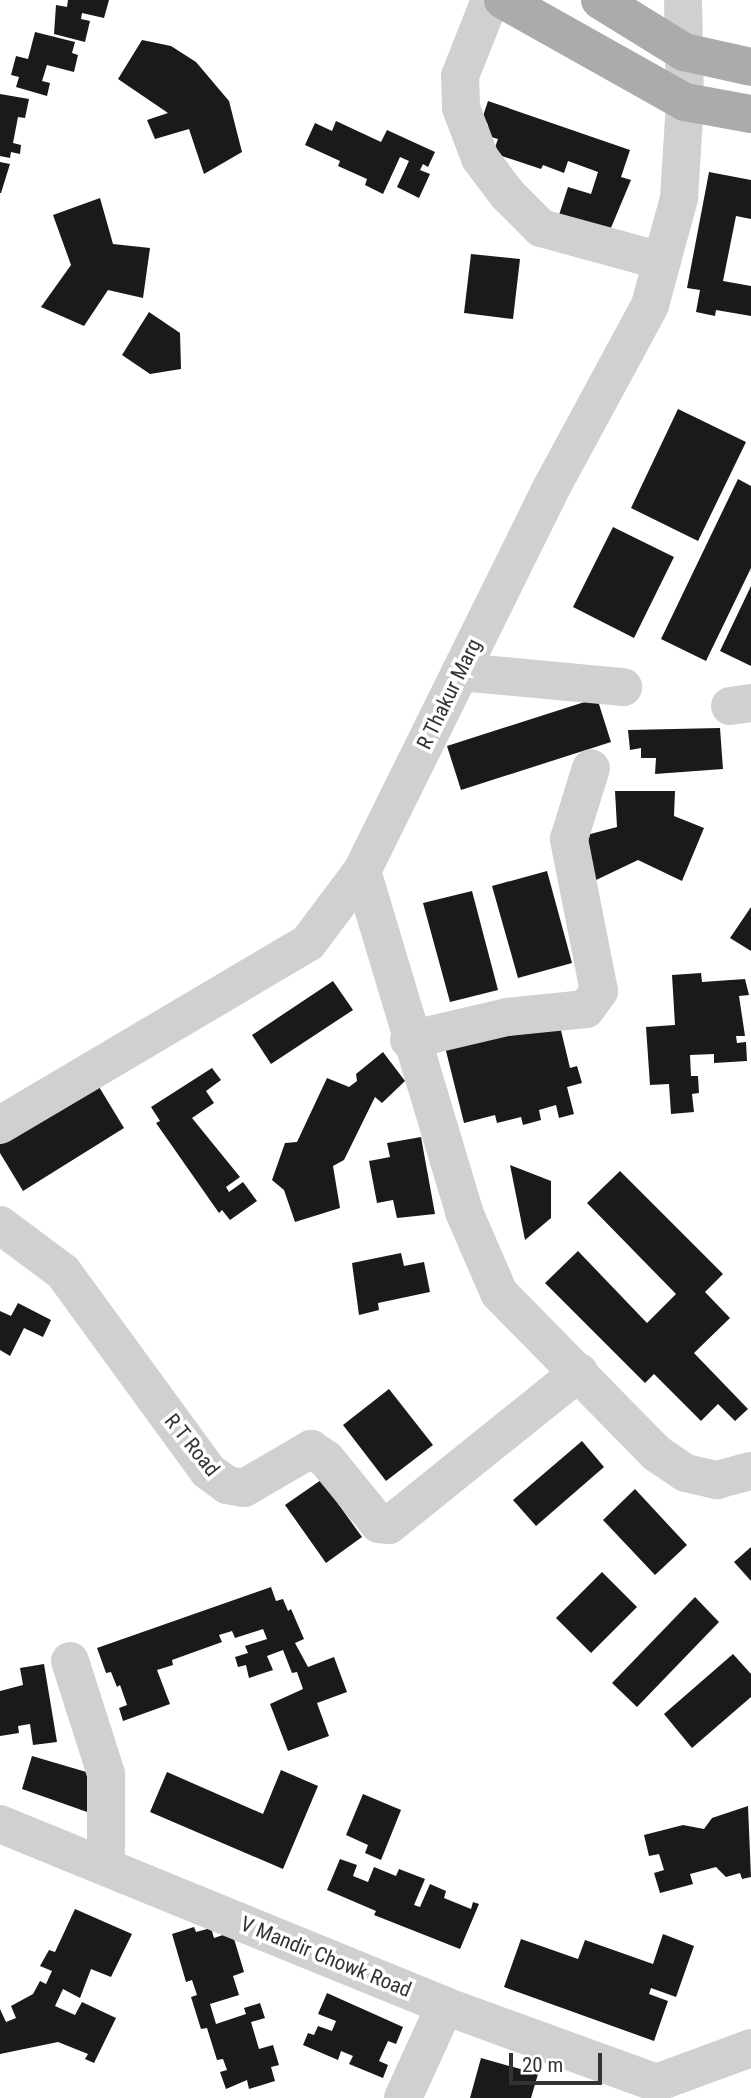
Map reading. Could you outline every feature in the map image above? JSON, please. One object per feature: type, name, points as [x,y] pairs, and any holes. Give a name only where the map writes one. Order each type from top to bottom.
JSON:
[{"type":"main road","points":[[503,0],[685,102],[751,114]]},
{"type":"main road","points":[[600,0],[684,52],[751,66]]},
{"type":"street","points":[[490,0],[460,76],[461,108],[480,158],[507,194],[541,228],[662,261]]},
{"type":"street","name":"R Thakur Marg","points":[[0,1125],[308,943],[362,871],[548,495],[650,305],[679,198],[685,102],[683,0]]},
{"type":"street","points":[[460,672],[623,687]]},
{"type":"street","points":[[409,1040],[507,1017],[586,1009],[599,991],[569,839],[591,768]]},
{"type":"street","points":[[362,871],[409,1040],[464,1212],[499,1293],[656,1453],[686,1473],[716,1480],[751,1471]]},
{"type":"street","name":"R T Road","points":[[0,1225],[63,1272],[208,1471],[226,1485],[244,1488],[311,1449],[326,1459],[379,1524],[389,1525],[579,1372]]},
{"type":"street","points":[[70,1661],[106,1774],[106,1867]]},
{"type":"street","name":"V Mandir Chowk Road","points":[[0,1824],[654,2090]]},
{"type":"street","points":[[403,2098],[445,2006]]},
{"type":"street","points":[[654,2090],[751,2048]]},
{"type":"building","points":[[68,0],[109,0],[104,18],[82,13],[81,19],[90,21],[85,42],[54,34],[56,5],[67,7]]},
{"type":"building","points":[[35,32],[75,42],[72,53],[78,55],[74,72],[47,65],[42,81],[50,83],[47,96],[16,87],[19,77],[11,75],[16,56],[28,59]]},
{"type":"building","points":[[142,40],[171,46],[196,62],[229,101],[242,152],[204,174],[189,129],[155,139],[147,120],[168,113],[118,79]]},
{"type":"building","points":[[0,94],[29,99],[25,118],[18,117],[13,143],[21,145],[20,154],[11,152],[10,158],[0,156]]},
{"type":"building","points":[[488,101],[630,150],[621,177],[631,180],[608,235],[558,218],[568,187],[591,194],[598,172],[568,161],[564,173],[543,165],[541,169],[493,153],[498,139],[484,135],[488,124],[481,122]]},
{"type":"building","points":[[336,121],[381,142],[387,130],[435,152],[428,167],[423,164],[420,170],[430,174],[419,198],[397,187],[409,161],[400,157],[383,194],[365,185],[367,179],[338,166],[340,161],[305,145],[315,123],[332,131]]},
{"type":"building","points":[[0,162],[10,164],[1,193],[0,193]]},
{"type":"building","points":[[709,172],[751,180],[751,219],[736,216],[723,281],[751,286],[751,316],[716,310],[715,316],[696,312],[700,290],[687,288]]},
{"type":"building","points":[[100,198],[113,244],[150,248],[143,298],[108,290],[84,326],[41,307],[71,265],[53,215]]},
{"type":"building","points":[[471,254],[520,259],[513,319],[464,313]]},
{"type":"building","points":[[149,312],[180,333],[181,369],[150,374],[122,355]]},
{"type":"building","points":[[678,409],[746,442],[698,541],[631,508]]},
{"type":"building","points":[[738,479],[751,486],[751,568],[706,661],[661,639]]},
{"type":"building","points":[[613,527],[674,557],[634,638],[573,607]]},
{"type":"building","points":[[751,586],[751,666],[720,651]]},
{"type":"building","points":[[597,698],[611,742],[461,790],[447,746]]},
{"type":"building","points":[[720,728],[723,769],[655,774],[656,758],[641,758],[641,748],[630,750],[628,730]]},
{"type":"building","points":[[615,791],[675,791],[674,816],[704,828],[682,881],[638,860],[594,881],[579,837],[617,827]]},
{"type":"building","points":[[547,871],[572,963],[518,978],[492,886]]},
{"type":"building","points":[[472,891],[498,990],[450,1002],[423,903]]},
{"type":"building","points":[[751,907],[751,951],[730,938]]},
{"type":"building","points":[[701,973],[702,982],[745,979],[749,995],[739,996],[745,1036],[736,1036],[737,1043],[746,1042],[747,1061],[714,1063],[714,1054],[690,1055],[691,1076],[698,1076],[699,1093],[692,1094],[694,1112],[671,1114],[669,1084],[650,1085],[646,1027],[675,1025],[672,975]]},
{"type":"building","points":[[333,981],[353,1010],[271,1064],[252,1035]]},
{"type":"building","points":[[558,1018],[570,1068],[577,1066],[582,1083],[567,1087],[574,1114],[559,1118],[556,1105],[539,1110],[541,1120],[523,1125],[521,1117],[497,1123],[495,1115],[464,1123],[445,1047]]},
{"type":"building","points":[[383,1052],[405,1081],[382,1103],[375,1097],[344,1160],[333,1166],[340,1208],[295,1222],[284,1190],[272,1180],[285,1143],[297,1142],[327,1078],[349,1087],[357,1081],[356,1074]]},
{"type":"building","points":[[212,1068],[221,1080],[206,1091],[214,1103],[192,1118],[240,1177],[226,1187],[229,1192],[243,1182],[257,1201],[230,1220],[222,1210],[219,1213],[156,1123],[160,1121],[151,1107]]},
{"type":"building","points":[[93,1077],[124,1128],[23,1191],[0,1153],[0,1135]]},
{"type":"building","points":[[421,1137],[435,1214],[397,1218],[393,1200],[377,1203],[369,1161],[390,1157],[387,1143]]},
{"type":"building","points":[[510,1165],[551,1181],[551,1218],[525,1240]]},
{"type":"building","points":[[620,1171],[723,1274],[705,1292],[730,1318],[694,1353],[748,1409],[735,1421],[718,1404],[701,1421],[654,1374],[645,1383],[545,1283],[578,1251],[647,1323],[676,1294],[587,1203]]},
{"type":"building","points":[[401,1253],[404,1266],[424,1262],[430,1292],[378,1303],[379,1310],[359,1315],[352,1263]]},
{"type":"building","points":[[18,1303],[51,1320],[43,1337],[24,1328],[10,1356],[0,1350],[0,1311],[11,1316]]},
{"type":"building","points":[[389,1389],[433,1445],[386,1481],[343,1425]]},
{"type":"building","points":[[582,1441],[604,1467],[536,1526],[513,1500]]},
{"type":"building","points":[[321,1480],[362,1537],[326,1563],[285,1505]]},
{"type":"building","points":[[635,1489],[687,1545],[655,1575],[603,1520]]},
{"type":"building","points":[[751,1547],[751,1581],[734,1562]]},
{"type":"building","points":[[602,1572],[637,1607],[591,1653],[556,1618]]},
{"type":"building","points":[[271,1587],[276,1601],[283,1599],[288,1611],[291,1609],[304,1639],[295,1643],[308,1667],[334,1657],[347,1692],[317,1703],[329,1736],[288,1751],[270,1704],[303,1689],[297,1672],[292,1673],[283,1650],[267,1656],[273,1670],[249,1678],[246,1665],[238,1667],[235,1657],[248,1653],[245,1646],[267,1639],[263,1629],[235,1638],[232,1631],[219,1635],[222,1642],[172,1660],[173,1665],[157,1670],[170,1704],[123,1721],[119,1708],[127,1705],[120,1685],[117,1687],[111,1672],[106,1673],[97,1648]]},
{"type":"building","points":[[695,1597],[719,1622],[637,1707],[612,1683]]},
{"type":"building","points":[[733,1654],[751,1674],[751,1697],[692,1748],[664,1714]]},
{"type":"building","points":[[44,1664],[57,1742],[33,1745],[30,1724],[18,1726],[19,1733],[0,1736],[0,1691],[23,1685],[20,1668]]},
{"type":"building","points":[[32,1756],[100,1776],[90,1813],[22,1789]]},
{"type":"building","points":[[281,1770],[318,1786],[283,1869],[150,1812],[167,1772],[263,1814]]},
{"type":"building","points":[[363,1794],[401,1810],[381,1860],[365,1853],[368,1845],[346,1835]]},
{"type":"building","points":[[748,1806],[751,1877],[742,1879],[740,1873],[726,1877],[716,1867],[690,1874],[693,1884],[660,1893],[654,1873],[664,1870],[659,1854],[649,1856],[644,1835],[683,1825],[704,1829],[712,1818]]},
{"type":"building","points":[[340,1859],[357,1865],[353,1876],[368,1882],[374,1867],[396,1876],[399,1869],[425,1879],[414,1905],[420,1907],[430,1884],[446,1891],[444,1898],[471,1909],[473,1902],[479,1904],[460,1949],[374,1915],[376,1911],[327,1890]]},
{"type":"building","points":[[75,1909],[132,1934],[111,1977],[91,1969],[80,1998],[63,1989],[55,2006],[75,2015],[82,2002],[116,2018],[94,2063],[85,2059],[88,2054],[58,2042],[0,2054],[0,2009],[6,2022],[16,2018],[11,2006],[33,1994],[40,1981],[46,1984],[52,1971],[40,1966],[49,1950],[55,1952]]},
{"type":"building","points":[[194,1927],[196,1932],[211,1928],[214,1938],[232,1932],[244,1972],[233,1976],[239,1995],[210,2004],[216,2024],[246,2014],[244,2008],[260,2003],[265,2018],[251,2022],[259,2049],[273,2045],[279,2065],[271,2067],[275,2081],[249,2089],[247,2080],[226,2089],[220,2072],[227,2070],[223,2059],[217,2060],[207,2028],[201,2029],[191,1997],[197,1995],[192,1980],[186,1982],[172,1934]]},
{"type":"building","points":[[663,1934],[694,1946],[676,1997],[651,1988],[649,1994],[668,2001],[654,2041],[504,1987],[521,1939],[578,1959],[585,1940],[653,1964]]},
{"type":"building","points":[[327,1993],[403,2027],[396,2044],[388,2041],[379,2061],[388,2065],[383,2078],[349,2064],[353,2056],[341,2051],[338,2060],[303,2045],[308,2033],[314,2035],[318,2026],[332,2031],[336,2021],[318,2014]]},
{"type":"building","points":[[481,2058],[538,2074],[531,2098],[470,2098]]}]
